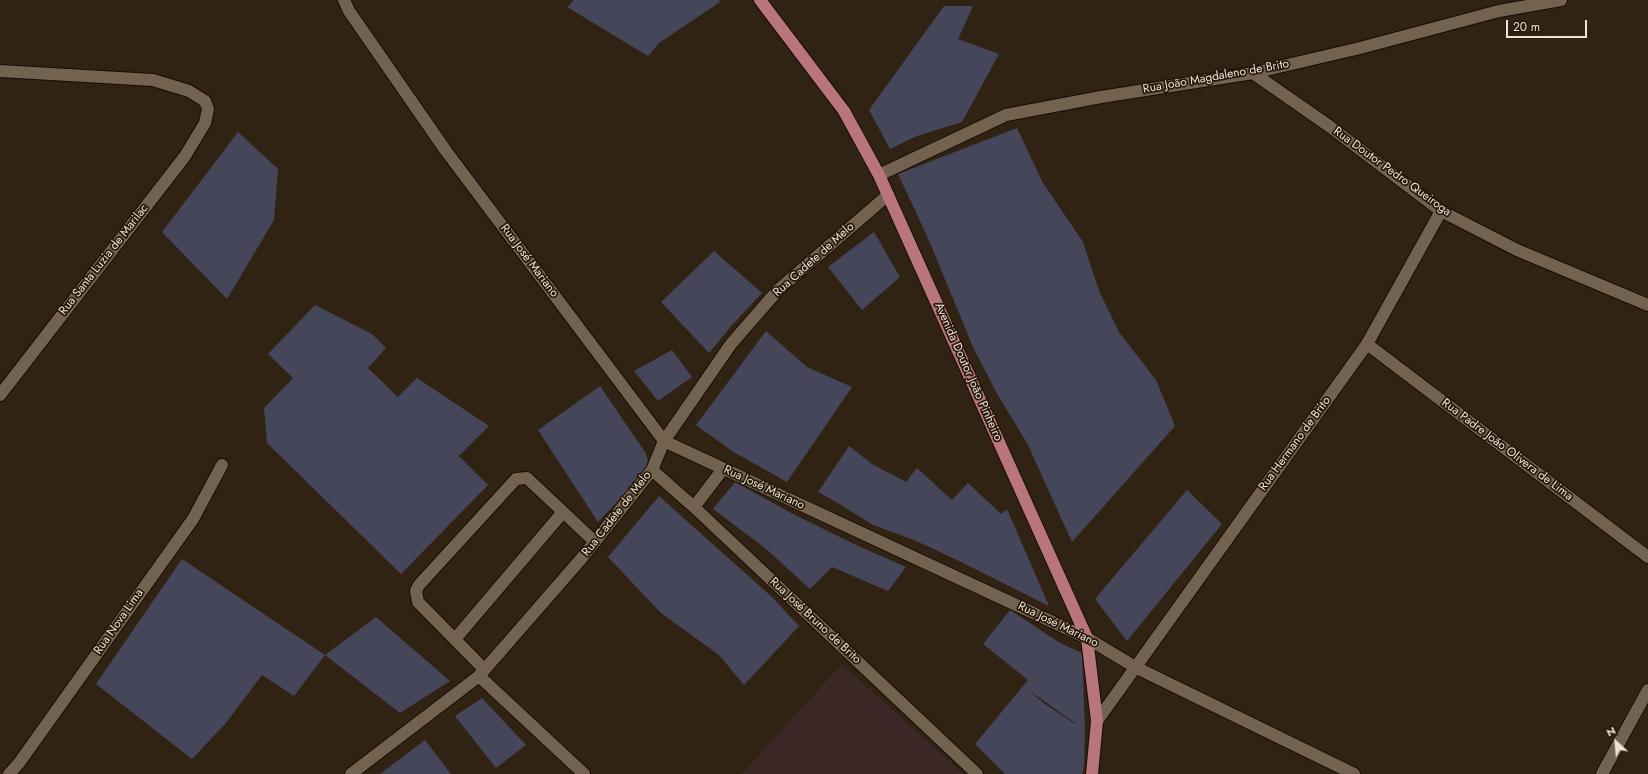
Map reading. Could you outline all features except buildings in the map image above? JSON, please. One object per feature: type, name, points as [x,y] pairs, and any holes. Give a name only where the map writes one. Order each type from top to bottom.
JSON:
[{"type":"main road","name":"Avenida Doutor João Pinheiro","points":[[760,0],[844,111],[879,175],[1088,638],[1097,721],[1092,774]]},
{"type":"street","name":"Rua José Mariano","points":[[344,0],[446,151],[664,441],[1088,638],[1135,667],[1354,774]]},
{"type":"street","name":"Rua João Magdaleno de Brito","points":[[879,175],[1006,116],[1101,97],[1253,73],[1360,48],[1498,11],[1561,0]]},
{"type":"street","name":"Rua Santa Luzia de Marilac","points":[[0,71],[153,80],[189,91],[205,101],[208,109],[205,123],[185,156],[0,395]]},
{"type":"street","name":"Rua Doutor Pedro Queiroga","points":[[1253,73],[1329,126],[1441,211],[1517,250],[1648,305]]},
{"type":"street","name":"Rua Cadete de Melo","points":[[351,774],[482,672],[595,542],[652,470],[664,441],[731,344],[778,290],[888,195]]},
{"type":"street","name":"Rua Hermano de Brito","points":[[1097,721],[1367,344],[1441,211]]},
{"type":"street","name":"Rua Padre João Olivera de Lima","points":[[1367,344],[1648,557]]},
{"type":"street","name":"Rua Nova Lima","points":[[8,774],[19,762],[193,519],[222,465]]},
{"type":"street","points":[[694,507],[724,469]]},
{"type":"street","name":"Rua José Bruno de Brito","points":[[652,470],[694,507],[977,774]]},
{"type":"street","points":[[584,774],[482,672],[455,639],[418,602],[416,592],[419,585],[516,479],[527,478],[595,542]]},
{"type":"street","points":[[455,639],[563,512]]},
{"type":"street","points":[[1602,774],[1648,690]]},
{"type":"shaded area","points":[[842,664],[964,774],[741,774]]}]
